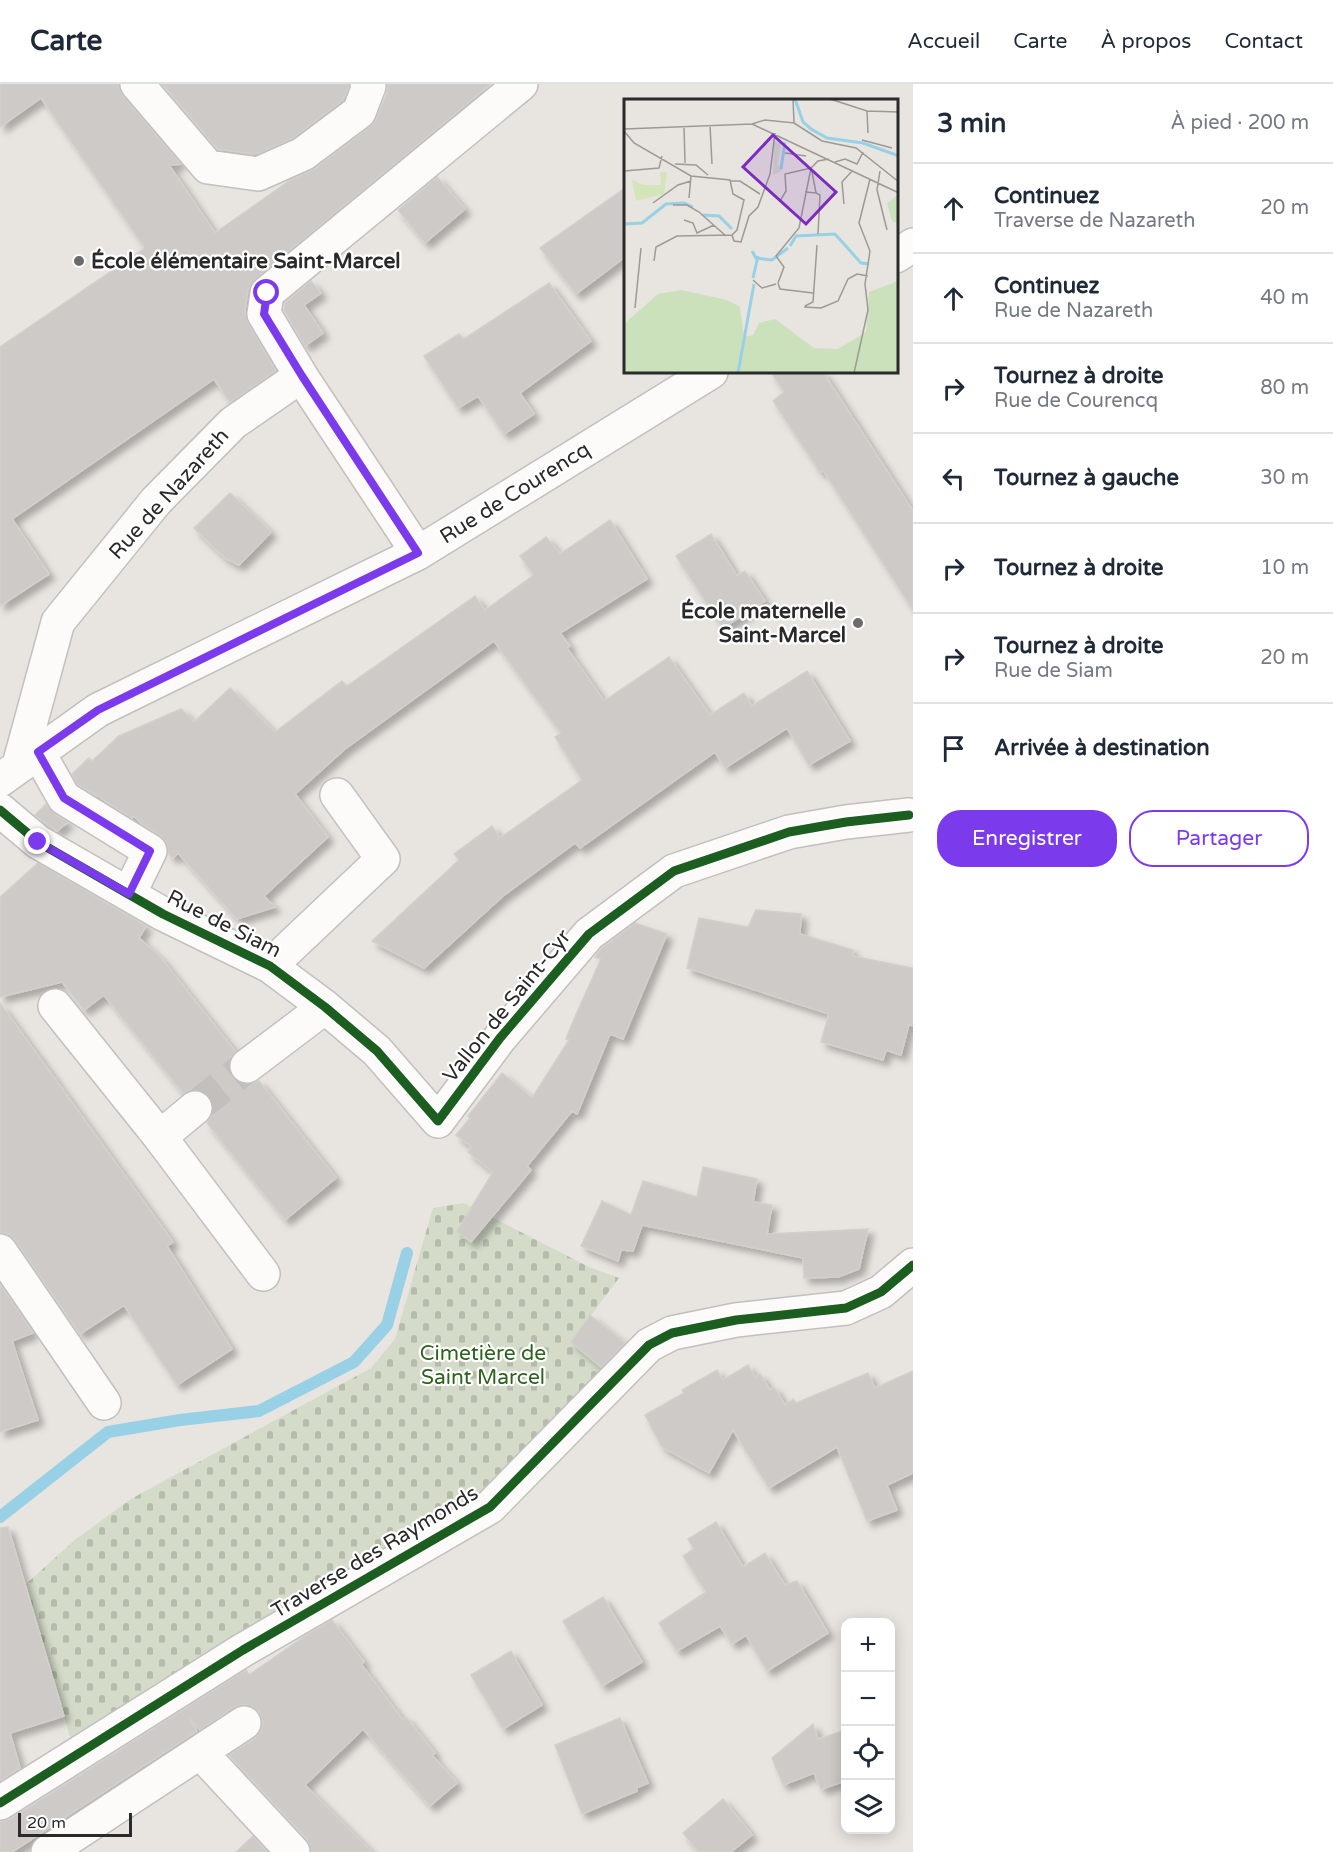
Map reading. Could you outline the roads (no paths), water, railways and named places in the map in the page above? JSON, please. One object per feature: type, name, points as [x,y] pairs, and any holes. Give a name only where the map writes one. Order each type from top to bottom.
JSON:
[{"type":"street","points":[[137,84],[208,167],[258,174],[303,154],[358,112],[368,84]]},
{"type":"street","points":[[418,553],[264,314],[267,293],[521,84]]},
{"type":"street","points":[[898,255],[913,245]]},
{"type":"street","name":"Rue de Courencq","points":[[19,766],[98,710],[418,553],[708,374]]},
{"type":"street","name":"Rue de Nazareth","points":[[19,766],[58,622],[156,501],[233,423],[302,376]]},
{"type":"street","points":[[19,766],[64,798],[150,851],[129,894]]},
{"type":"street","points":[[270,966],[383,860],[337,795]]},
{"type":"street","name":"Rue de Siam","points":[[0,810],[38,842],[163,914],[270,966],[325,1006],[377,1051],[438,1121]]},
{"type":"street","name":"Vallon de Saint-Cyr","points":[[438,1121],[500,1038],[589,934],[674,871],[789,832],[846,822],[909,815]]},
{"type":"street","points":[[55,1006],[160,1137],[263,1274]]},
{"type":"street","points":[[247,1066],[325,1006]]},
{"type":"street","points":[[160,1137],[195,1108]]},
{"type":"street","points":[[0,1251],[104,1403]]},
{"type":"street","name":"Traverse des Raymonds","points":[[0,1803],[243,1650],[490,1507],[649,1346],[672,1333],[736,1320],[846,1308],[881,1292],[913,1265]]},
{"type":"street","points":[[48,1852],[244,1723]]},
{"type":"street","points":[[200,1752],[293,1852]]},
{"type":"waterway","points":[[0,1517],[108,1432],[180,1420],[259,1411],[354,1362],[387,1325],[407,1253]]},
{"type":"tunnel","points":[[195,1108],[247,1066]]},
{"type":"place","name":"École élémentaire Saint-Marcel","points":[[79,261]]},
{"type":"place","name":"École maternelle Saint-Marcel","points":[[858,623]]},
{"type":"park label","name":"Cimetière de Saint Marcel","points":[[483,1365]]}]
